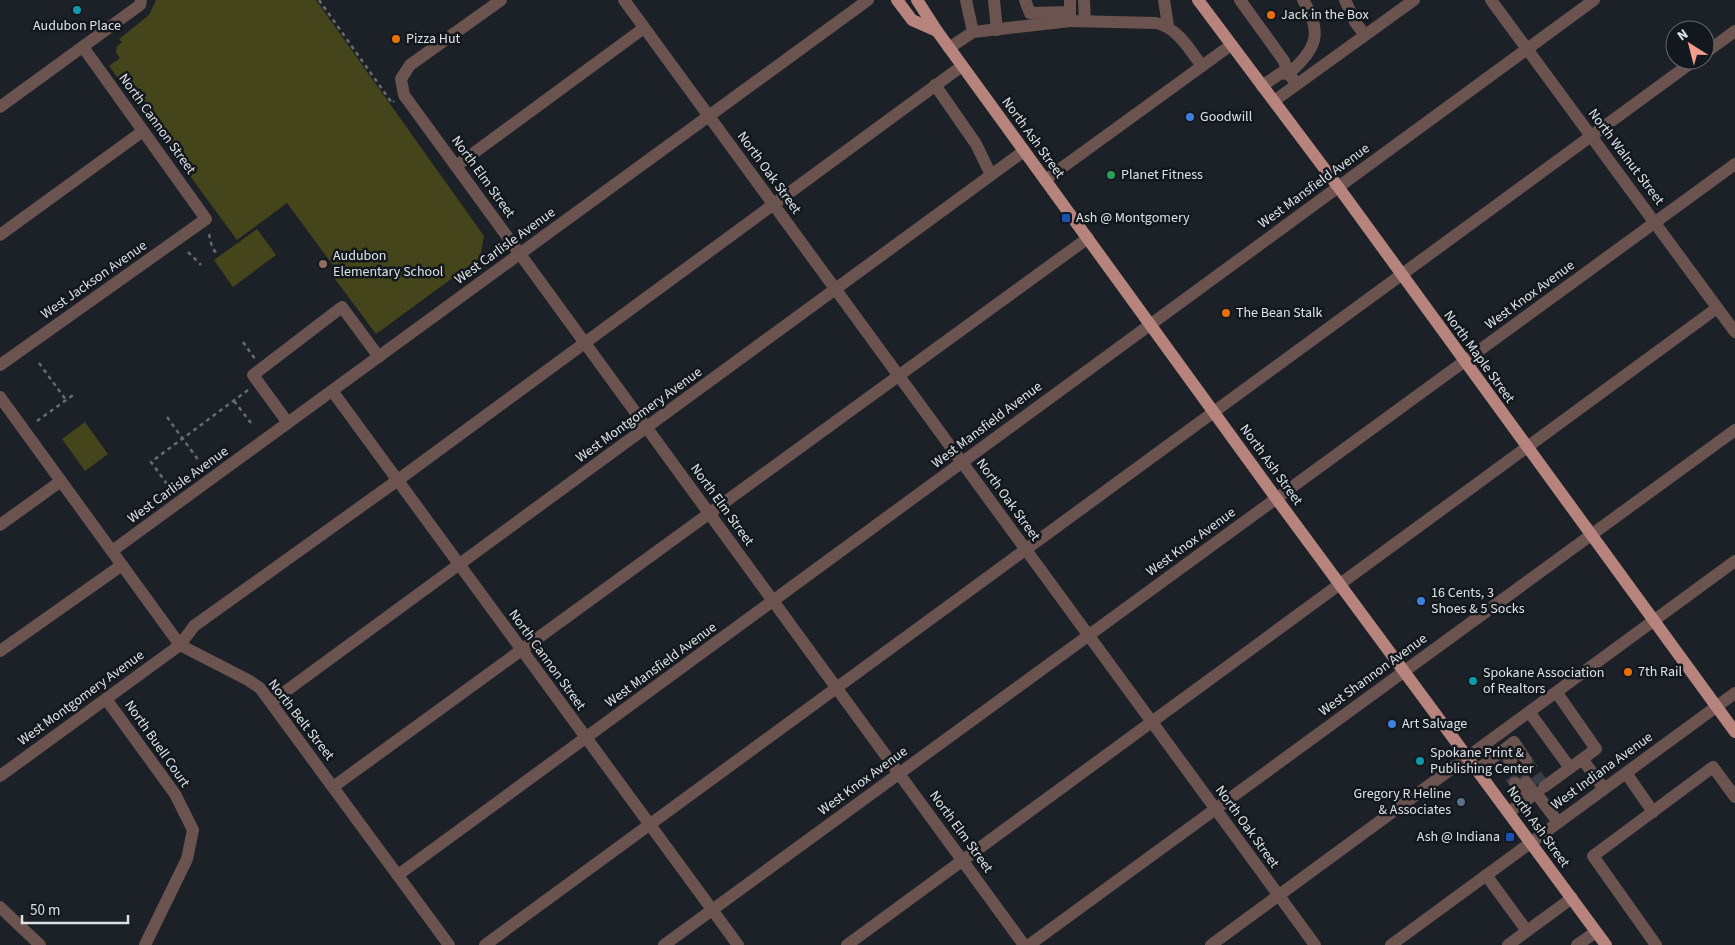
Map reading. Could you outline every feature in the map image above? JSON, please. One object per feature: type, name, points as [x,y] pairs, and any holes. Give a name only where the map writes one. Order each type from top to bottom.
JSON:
[{"type":"main road","points":[[897,0],[912,20],[937,31]]},
{"type":"main road","name":"North Ash Street","points":[[917,0],[949,48],[1276,498],[1606,945]]},
{"type":"main road","name":"North Maple Street","points":[[1198,0],[1205,6],[1231,45],[1402,274],[1526,448],[1735,732]]},
{"type":"street","points":[[0,107],[140,5],[141,0]]},
{"type":"street","name":"North Elm Street","points":[[501,0],[410,66],[400,80],[404,95],[900,772],[1024,945]]},
{"type":"street","name":"North Oak Street","points":[[624,0],[1315,945]]},
{"type":"street","name":"West Carlisle Avenue","points":[[112,551],[333,392],[868,0]]},
{"type":"street","points":[[966,0],[973,32]]},
{"type":"street","points":[[994,0],[997,30]]},
{"type":"street","points":[[1025,0],[1030,13],[1070,11],[1085,21],[1156,23],[1168,26],[1182,39],[1202,66]]},
{"type":"street","points":[[1084,0],[1085,21]]},
{"type":"street","points":[[1164,0],[1168,26]]},
{"type":"street","points":[[1240,0],[1284,61],[1288,74],[1298,84]]},
{"type":"street","points":[[1262,86],[1281,73],[1288,74],[1306,58],[1314,44],[1316,26],[1303,0]]},
{"type":"street","points":[[1345,0],[1355,22],[1366,35]]},
{"type":"street","points":[[1274,101],[1414,0]]},
{"type":"street","name":"North Walnut Street","points":[[1491,0],[1735,332]]},
{"type":"street","name":"West Mansfield Avenue","points":[[398,875],[1594,0]]},
{"type":"street","points":[[949,48],[973,32],[997,30],[1070,11]]},
{"type":"street","points":[[456,166],[644,28]]},
{"type":"street","points":[[1715,46],[1735,31]]},
{"type":"street","points":[[1045,180],[1231,45]]},
{"type":"street","name":"North Cannon Street","points":[[83,47],[207,224]]},
{"type":"street","name":"West Montgomery Avenue","points":[[0,776],[180,645],[194,626],[398,480],[962,66]]},
{"type":"street","points":[[485,945],[1025,548],[1215,413],[1681,70]]},
{"type":"street","points":[[935,85],[976,144],[991,175]]},
{"type":"street","points":[[0,236],[143,131]]},
{"type":"street","name":"West Montgomery Avenue","points":[[271,702],[1024,151]]},
{"type":"street","name":"West Knox Avenue","points":[[664,945],[1735,164]]},
{"type":"street","name":"West Jackson Avenue","points":[[0,366],[207,224]]},
{"type":"street","points":[[334,787],[1088,238]]},
{"type":"street","points":[[288,423],[259,374],[342,307],[379,357]]},
{"type":"street","points":[[847,945],[1717,308]]},
{"type":"street","name":"North Cannon Street","points":[[333,392],[738,945]]},
{"type":"street","name":"North Belt Street","points":[[0,397],[180,645],[260,688],[449,945]]},
{"type":"street","name":"West Shannon Avenue","points":[[1029,945],[1214,808],[1735,430]]},
{"type":"street","points":[[0,525],[61,481]]},
{"type":"street","points":[[1211,945],[1735,561]]},
{"type":"street","points":[[0,651],[122,565]]},
{"type":"street","points":[[1509,812],[1596,749],[1557,693]]},
{"type":"street","name":"West Indiana Avenue","points":[[1391,945],[1735,693]]},
{"type":"street","name":"North Buell Court","points":[[106,699],[175,794],[193,830],[187,860],[144,945]]},
{"type":"street","points":[[1530,713],[1570,768]]},
{"type":"street","points":[[1477,770],[1503,757],[1514,742],[1526,760]]},
{"type":"street","points":[[1583,760],[1604,789]]},
{"type":"street","points":[[1656,945],[1593,856],[1713,767],[1735,797]]},
{"type":"street","points":[[1626,772],[1653,812]]},
{"type":"street","points":[[1520,782],[1537,791],[1558,822]]},
{"type":"street","points":[[1486,875],[1527,931]]},
{"type":"street","points":[[1508,945],[1572,898]]},
{"type":"street","points":[[0,907],[40,945]]},
{"type":"street","points":[[1577,945],[1596,932]]},
{"type":"path","points":[[319,0],[392,103],[404,95]]},
{"type":"path","points":[[207,224],[212,247],[216,253]]},
{"type":"path","points":[[188,252],[201,265]]},
{"type":"path","points":[[167,484],[151,462],[250,389],[250,385],[259,374],[243,342]]},
{"type":"path","points":[[39,363],[66,400]]},
{"type":"path","points":[[37,421],[76,393]]},
{"type":"path","points":[[234,401],[251,423]]},
{"type":"path","points":[[166,417],[199,461]]},
{"type":"shaded area","points":[[156,0],[316,0],[484,236],[480,258],[376,334],[332,275],[337,271],[287,203],[237,240],[109,66],[120,58],[116,53],[117,46],[122,42],[119,39],[149,15]]},
{"type":"shaded area","points":[[257,229],[276,255],[233,287],[214,260]]},
{"type":"shaded area","points":[[85,422],[108,454],[85,471],[62,439]]},
{"type":"tunnel","points":[[1526,760],[1541,782]]},
{"type":"tunnel","points":[[1511,761],[1526,782]]},
{"type":"tunnel","points":[[1500,762],[1515,783]]},
{"type":"place","name":"Audubon Place","points":[[77,10]]},
{"type":"place","name":"Jack in the Box","points":[[1271,15]]},
{"type":"place","name":"Pizza Hut","points":[[396,39]]},
{"type":"place","name":"Goodwill","points":[[1190,117]]},
{"type":"place","name":"Planet Fitness","points":[[1111,175]]},
{"type":"place","name":"Ash @ Montgomery","points":[[1066,218]]},
{"type":"place","name":"Audubon Elementary School","points":[[323,264]]},
{"type":"place","name":"The Bean Stalk","points":[[1226,313]]},
{"type":"place","name":"16 Cents, 3 Shoes & 5 Socks","points":[[1421,601]]},
{"type":"place","name":"7th Rail","points":[[1628,672]]},
{"type":"place","name":"Spokane Association of Realtors","points":[[1473,681]]},
{"type":"place","name":"Art Salvage","points":[[1392,724]]},
{"type":"place","name":"Spokane Print & Publishing Center","points":[[1420,761]]},
{"type":"place","name":"Gregory R Heline & Associates","points":[[1461,802]]},
{"type":"place","name":"Ash @ Indiana","points":[[1510,837]]}]
